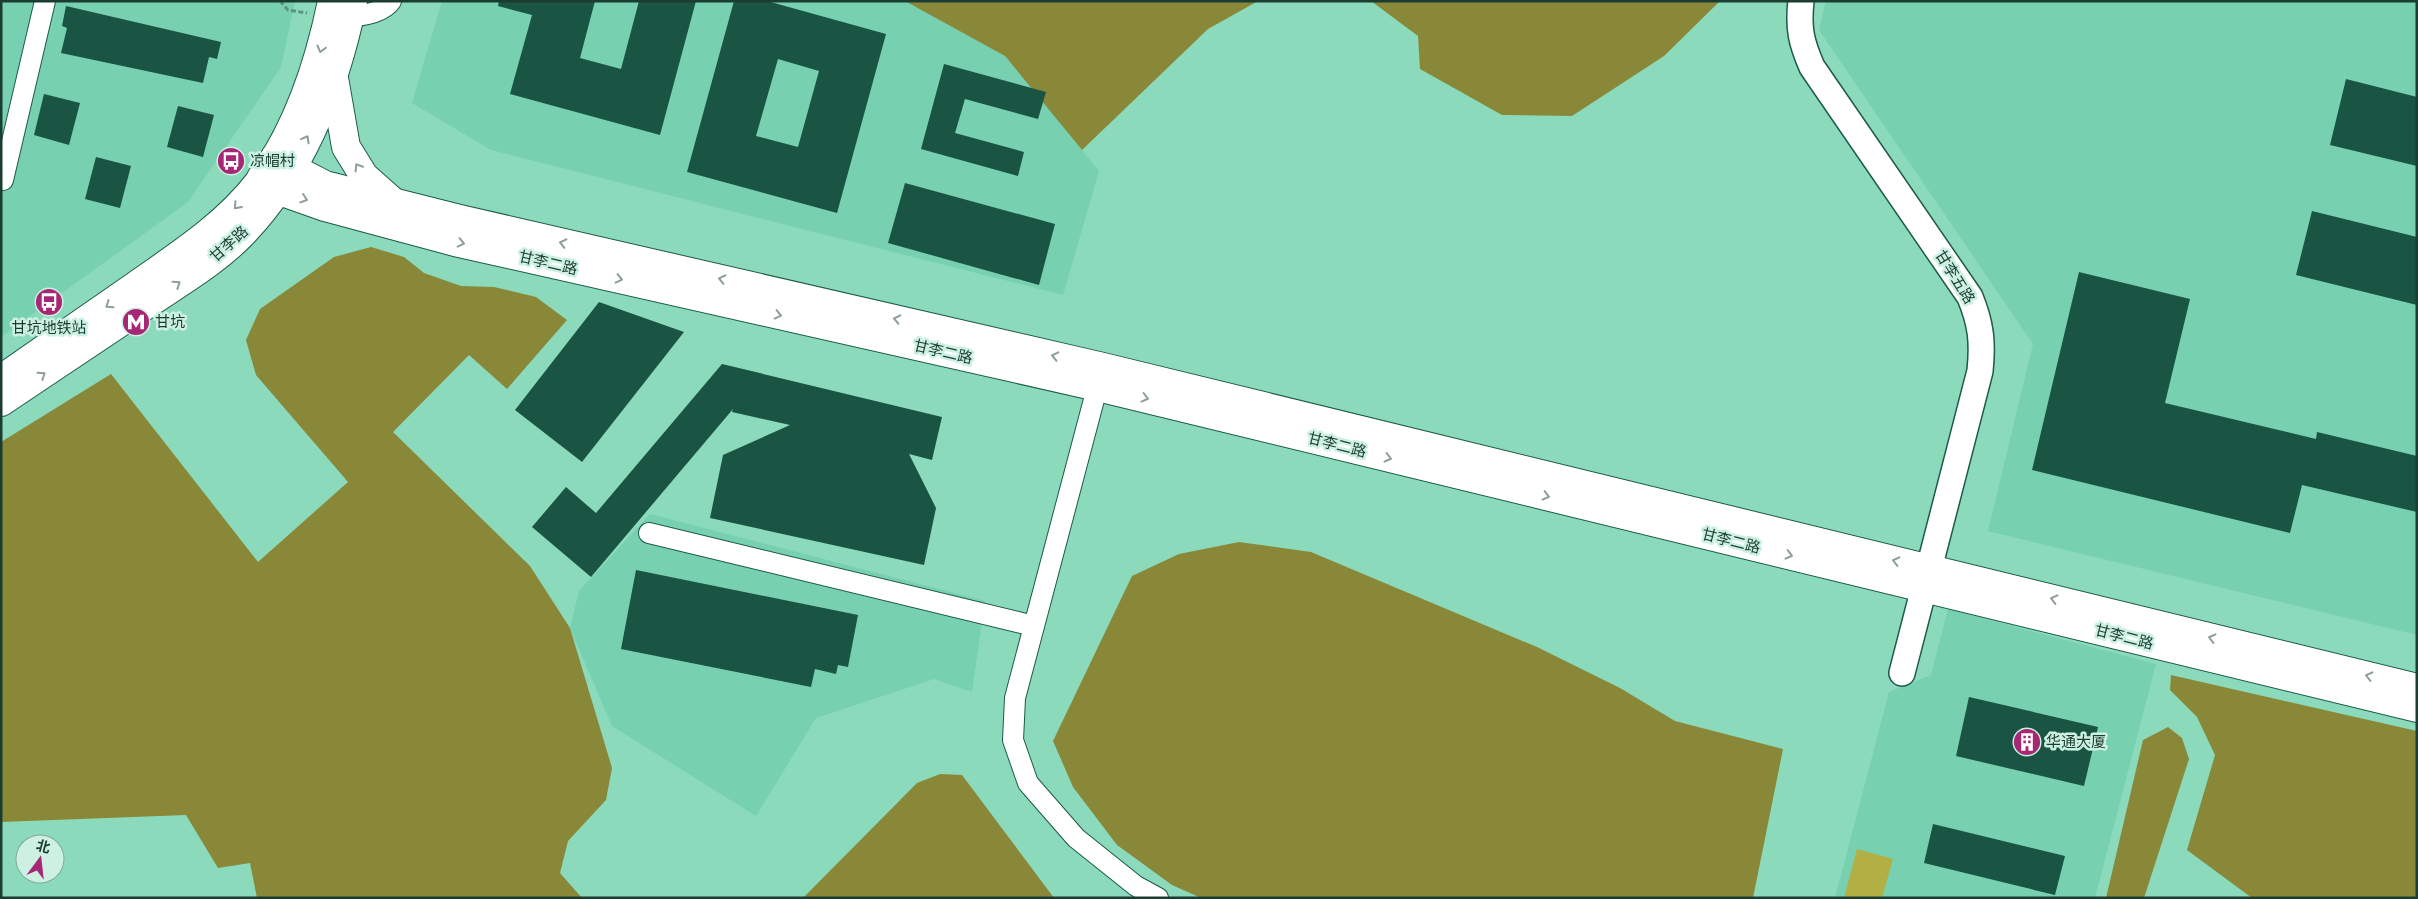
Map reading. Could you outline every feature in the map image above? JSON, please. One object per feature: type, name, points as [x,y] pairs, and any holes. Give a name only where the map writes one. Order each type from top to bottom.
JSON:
[{"type":"main road","name":"甘李路","points":[[1,402],[200,269],[244,231],[276,173],[324,103],[334,78],[336,7]]},
{"type":"main road","name":"甘李路","points":[[1,379],[212,231],[276,173],[311,82],[336,7]]},
{"type":"main road","points":[[334,78],[346,147],[364,176],[392,201]]},
{"type":"main road","name":"甘李二路","points":[[276,173],[325,207],[455,242],[1100,377]]},
{"type":"main road","name":"甘李二路","points":[[276,173],[1100,377],[1926,578],[2417,688]]},
{"type":"main road","name":"甘李二路","points":[[1926,578],[2417,708]]},
{"type":"street","points":[[3,180],[46,1]]},
{"type":"street","points":[[336,7],[370,14],[389,5],[391,1]]},
{"type":"street","name":"甘李五路","points":[[1801,1],[1799,22],[1802,45],[1812,67],[1970,297],[1980,320],[1982,346],[1980,370],[1902,673]]},
{"type":"street","points":[[1100,377],[1015,698],[1012,740],[1028,783],[1076,838],[1136,886],[1158,898]]},
{"type":"street","points":[[649,533],[1034,626]]},
{"type":"path","points":[[280,1],[288,10],[307,13],[336,7]]},
{"type":"path","points":[[306,22],[307,13]]},
{"type":"shaded area","points":[[1,1],[295,1],[281,67],[188,202],[1,337]]},
{"type":"shaded area","points":[[442,1],[905,1],[919,7],[1005,56],[1099,171],[1063,295],[491,150],[412,103]]},
{"type":"shaded area","points":[[905,1],[1258,1],[1208,29],[1082,150],[1005,56]]},
{"type":"shaded area","points":[[1371,1],[1720,1],[1664,56],[1572,116],[1502,115],[1420,69],[1418,36]]},
{"type":"shaded area","points":[[1826,1],[2417,1],[2417,635],[1988,531],[2033,344],[1819,30]]},
{"type":"shaded area","points":[[371,247],[404,257],[424,273],[461,286],[494,287],[536,297],[567,320],[507,389],[469,355],[393,432],[530,566],[570,628],[612,768],[606,800],[568,841],[560,873],[582,898],[257,898],[250,863],[218,868],[186,815],[1,822],[1,442],[111,374],[258,562],[348,482],[256,375],[246,340],[260,309],[334,257]]},
{"type":"shaded area","points":[[650,514],[985,601],[972,692],[934,679],[816,718],[756,816],[612,726],[570,628],[579,591]]},
{"type":"shaded area","points":[[1239,542],[1311,552],[1537,647],[1620,688],[1675,721],[1783,749],[1753,898],[1201,898],[1172,885],[1117,845],[1073,787],[1053,741],[1132,576],[1179,554]]},
{"type":"shaded area","points":[[1948,609],[2156,664],[2095,898],[1835,898],[1889,692],[1931,675]]},
{"type":"shaded area","points":[[2171,675],[2417,731],[2417,898],[2252,898],[2187,850],[2215,755],[2197,717],[2170,690]]},
{"type":"shaded area","points":[[2168,727],[2182,738],[2189,759],[2144,898],[2106,898],[2143,740]]},
{"type":"shaded area","points":[[940,774],[962,775],[1054,898],[803,898],[917,783]]},
{"type":"shaded area","points":[[1857,849],[1893,859],[1882,898],[1844,898]]},
{"type":"building","points":[[499,1],[595,1],[580,58],[621,69],[639,1],[696,1],[660,135],[510,94],[532,15],[498,6]]},
{"type":"building","points":[[734,1],[767,1],[886,34],[837,213],[687,172]],"holes":[[[778,59],[819,71],[798,147],[756,136]]]},
{"type":"building","points":[[66,6],[221,42],[217,59],[209,57],[203,83],[61,53],[67,28],[62,26]]},
{"type":"building","points":[[944,64],[1046,92],[1038,119],[965,99],[955,133],[1024,152],[1018,176],[921,149]]},
{"type":"building","points":[[2346,79],[2417,97],[2417,166],[2330,145]]},
{"type":"building","points":[[44,94],[80,103],[69,145],[34,135]]},
{"type":"building","points":[[178,106],[214,115],[203,157],[167,147]]},
{"type":"building","points":[[96,157],[131,166],[120,208],[85,199]]},
{"type":"building","points":[[905,183],[1055,224],[1039,285],[888,243]]},
{"type":"building","points":[[2312,211],[2417,237],[2417,305],[2296,275]]},
{"type":"building","points":[[2079,272],[2190,299],[2165,403],[2316,439],[2317,432],[2417,456],[2417,512],[2302,485],[2290,533],[2032,470]]},
{"type":"building","points":[[599,302],[684,332],[582,462],[515,410]]},
{"type":"building","points":[[722,364],[942,417],[932,460],[909,454],[936,508],[924,565],[710,518],[723,455],[790,425],[732,412],[733,409],[591,577],[532,527],[566,487],[596,513]]},
{"type":"building","points":[[636,570],[858,615],[848,667],[838,665],[836,674],[815,669],[811,687],[621,649]]},
{"type":"building","name":"华通大厦","points":[[1969,697],[2098,727],[2084,786],[1956,756]]},
{"type":"building","points":[[1933,824],[2065,856],[2055,895],[1924,863]]},
{"type":"place","name":"凉帽村","points":[[231,161]]},
{"type":"place","name":"甘坑地铁站","points":[[49,302]]},
{"type":"place","name":"甘坑","points":[[136,322]]},
{"type":"place","name":"华通大厦","points":[[2027,742]]}]
